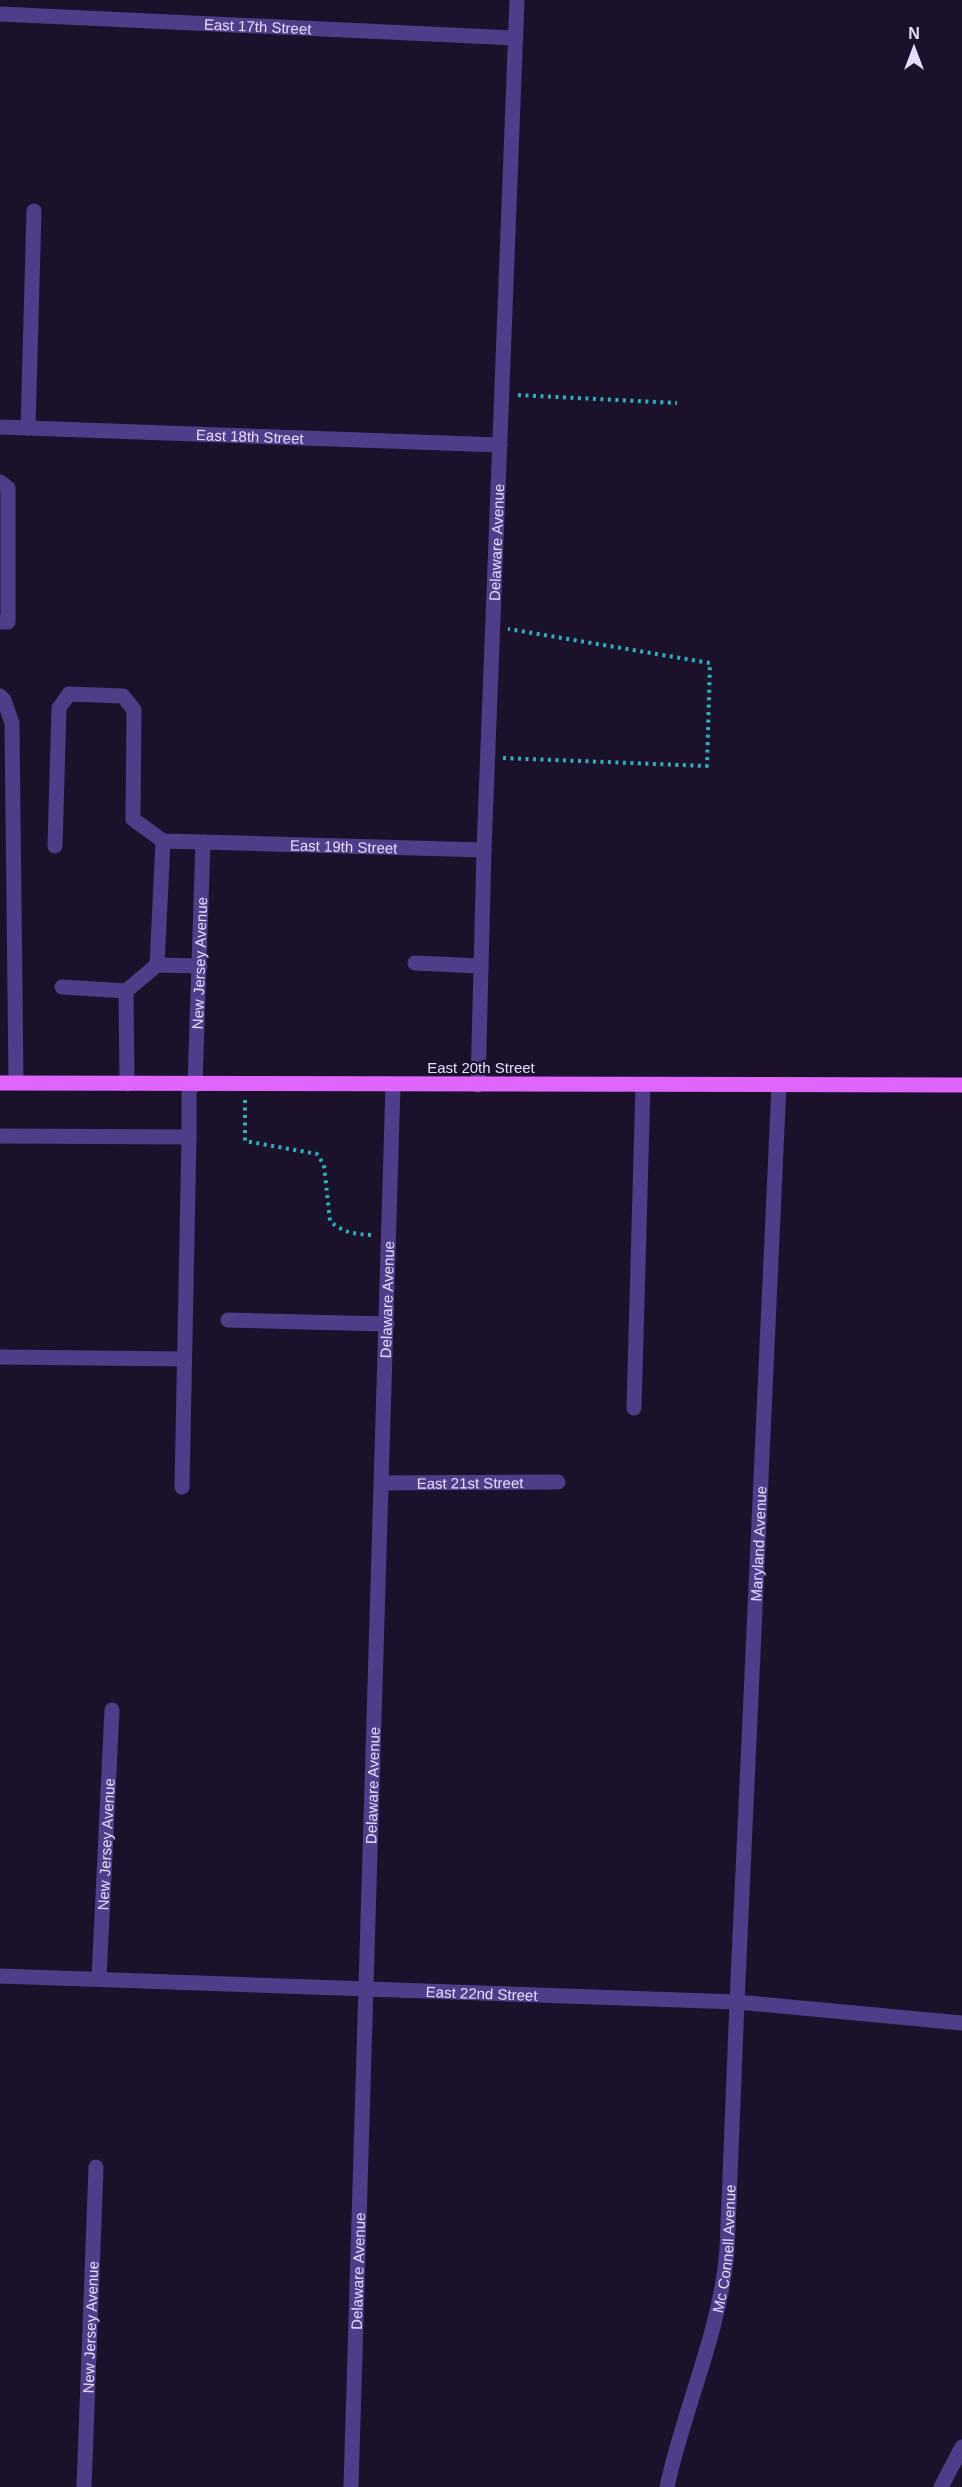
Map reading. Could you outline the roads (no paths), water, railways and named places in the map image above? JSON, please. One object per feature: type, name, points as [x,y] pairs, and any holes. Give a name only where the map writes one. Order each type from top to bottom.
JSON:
[{"type":"main road","name":"East 20th Street","points":[[0,1083],[962,1085]]},
{"type":"street","name":"Delaware Avenue","points":[[478,1085],[484,850],[517,0]]},
{"type":"street","name":"East 17th Street","points":[[0,14],[516,38]]},
{"type":"street","points":[[28,428],[34,211]]},
{"type":"street","name":"East 18th Street","points":[[0,427],[500,445]]},
{"type":"street","points":[[0,482],[8,488],[8,622],[0,622]]},
{"type":"street","points":[[55,846],[59,708],[69,694],[123,696],[134,710],[133,819],[163,841],[157,965]]},
{"type":"street","points":[[0,696],[4,700],[12,723],[16,1083]]},
{"type":"street","name":"East 19th Street","points":[[163,841],[484,850]]},
{"type":"street","name":"New Jersey Avenue","points":[[182,1487],[189,1137],[200,966],[203,842]]},
{"type":"street","points":[[414,963],[481,966]]},
{"type":"street","points":[[62,987],[126,991],[157,965],[200,966]]},
{"type":"street","points":[[126,991],[127,1084]]},
{"type":"street","name":"Delaware Avenue","points":[[351,2487],[393,1085]]},
{"type":"street","points":[[634,1408],[643,1085]]},
{"type":"street","name":"Maryland Avenue","points":[[736,2002],[779,1085]]},
{"type":"street","points":[[0,1136],[189,1137]]},
{"type":"street","points":[[228,1320],[387,1324]]},
{"type":"street","points":[[0,1358],[184,1359]]},
{"type":"street","name":"East 21st Street","points":[[382,1483],[558,1482]]},
{"type":"street","name":"New Jersey Avenue","points":[[99,1978],[112,1710]]},
{"type":"street","name":"East 22nd Street","points":[[0,1976],[99,1978],[367,1991],[736,2002],[962,2023]]},
{"type":"street","name":"Mc Connell Avenue","points":[[667,2487],[674,2455],[711,2332],[726,2268],[736,2002]]},
{"type":"street","name":"New Jersey Avenue","points":[[84,2487],[96,2167]]},
{"type":"street","points":[[941,2487],[962,2447]]}]
